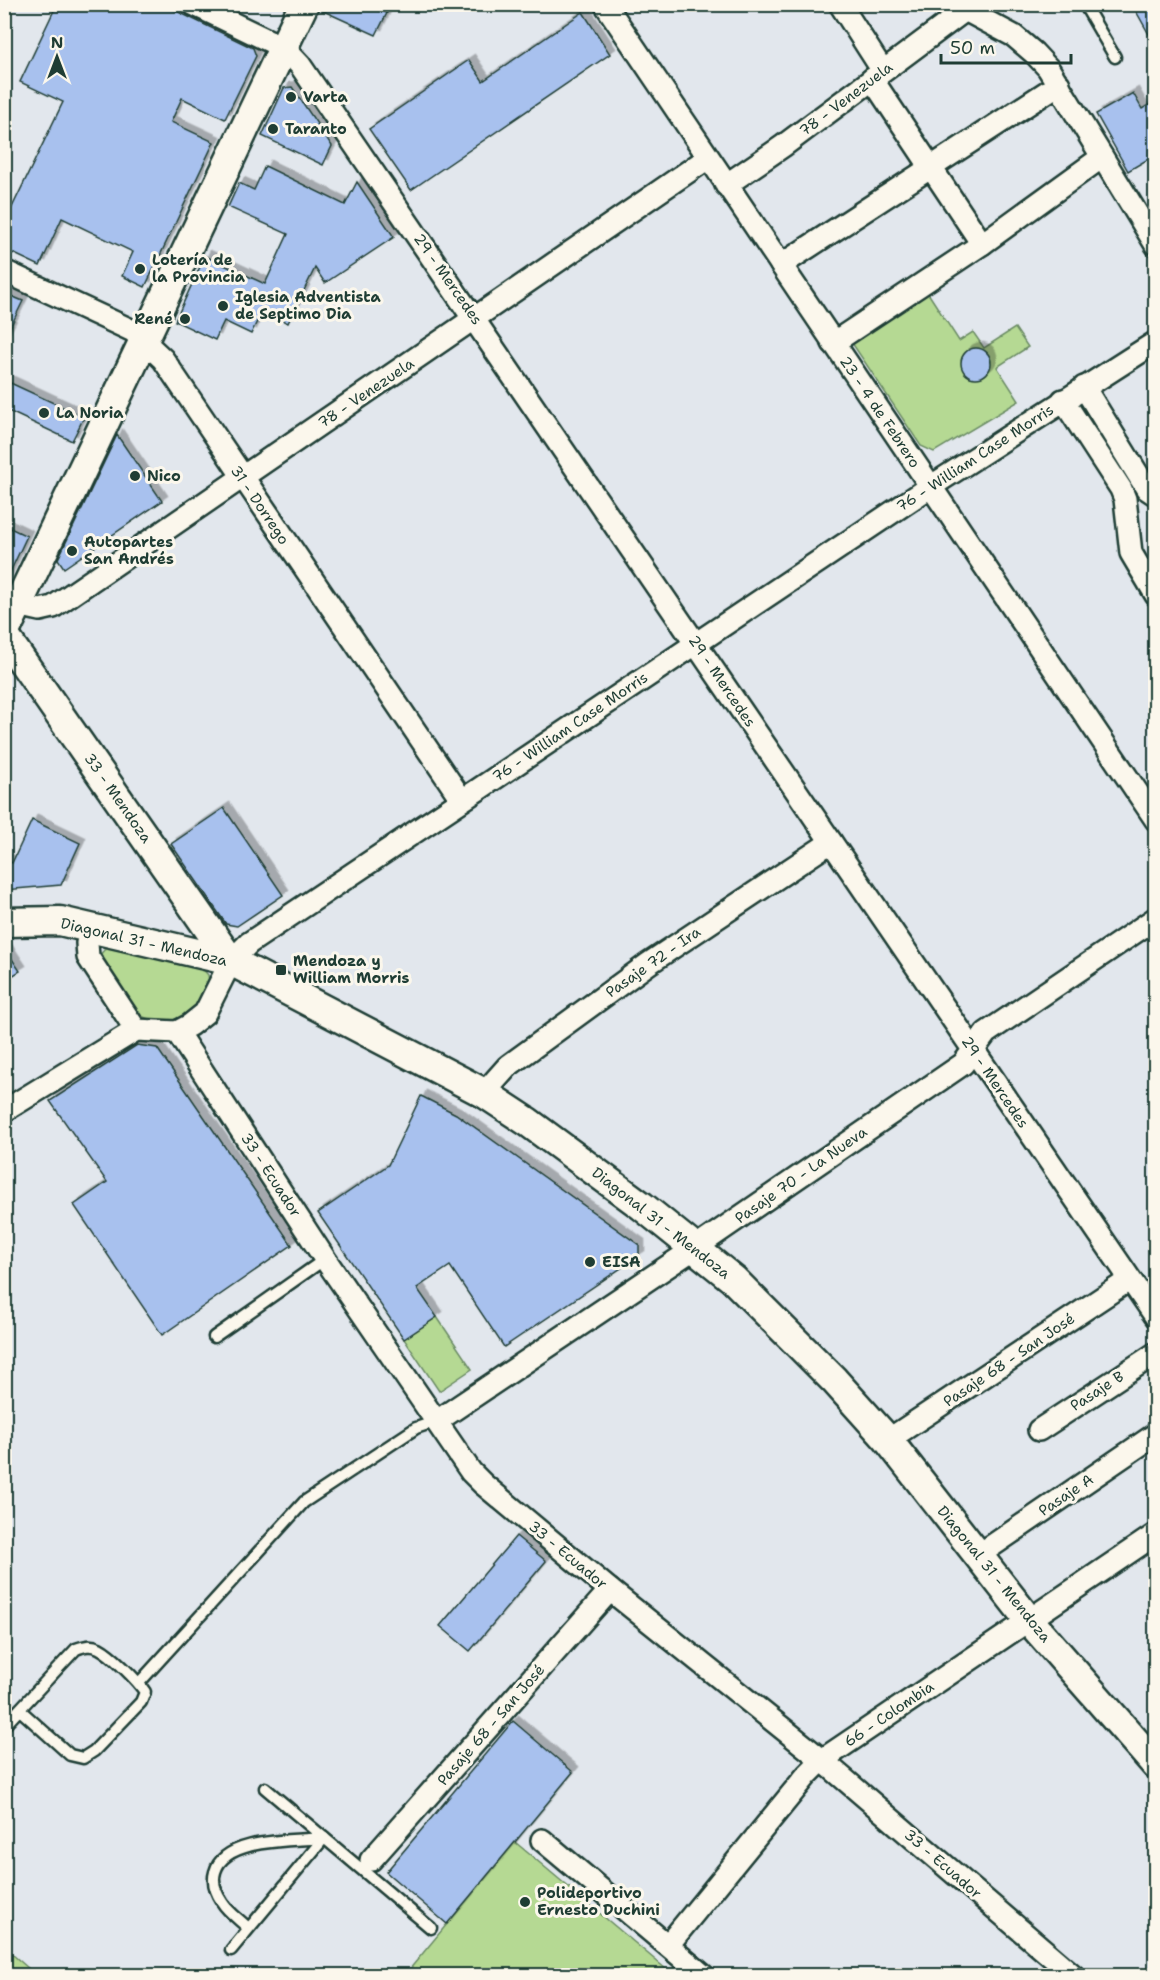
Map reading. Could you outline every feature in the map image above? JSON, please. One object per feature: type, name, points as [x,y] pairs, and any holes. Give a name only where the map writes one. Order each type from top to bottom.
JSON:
[{"type":"street","points":[[193,4],[284,48]]},
{"type":"street","points":[[4,634],[304,4]]},
{"type":"street","name":"23 - 4 de Febrero","points":[[605,4],[1155,820]]},
{"type":"street","points":[[840,4],[877,75],[932,167],[982,244]]},
{"type":"street","points":[[959,8],[1023,43],[1048,68],[1155,245]]},
{"type":"street","name":"78 - Venezuela","points":[[726,186],[877,75],[959,8]]},
{"type":"street","name":"29 - Mercedes","points":[[284,48],[300,65],[475,318],[1155,1317]]},
{"type":"street","points":[[781,265],[1059,84]]},
{"type":"street","points":[[833,343],[982,244],[1102,157]]},
{"type":"street","name":"78 - Venezuela","points":[[18,605],[40,610],[52,607],[708,158]]},
{"type":"street","name":"31 - Dorrego","points":[[4,271],[133,331],[163,359],[241,478],[462,800]]},
{"type":"street","name":"76 - William Case Morris","points":[[177,1032],[205,1013],[231,961],[249,943],[696,642],[1155,342]]},
{"type":"street","points":[[1084,387],[1147,489],[1155,495]]},
{"type":"street","points":[[1063,400],[1121,489],[1125,499],[1131,553],[1155,595]]},
{"type":"street","name":"33 - Mendoza","points":[[4,634],[231,961]]},
{"type":"street","name":"Pasaje 72 - Ira","points":[[484,1093],[507,1066],[648,964],[831,842]]},
{"type":"street","name":"Pasaje 70 - La Nueva","points":[[437,1421],[963,1064],[986,1033],[1155,918]]},
{"type":"street","name":"Diagonal 31 - Mendoza","points":[[4,922],[60,921],[231,961],[484,1093],[528,1122],[734,1280],[834,1380],[888,1440],[1028,1619],[1155,1765]]},
{"type":"street","points":[[92,928],[87,943],[88,957],[136,1030]]},
{"type":"street","points":[[4,1111],[136,1030],[177,1032]]},
{"type":"street","name":"33 - Ecuador","points":[[177,1032],[325,1258],[471,1472],[610,1590],[822,1760],[1074,1976]]},
{"type":"street","name":"Pasaje 68 - San José","points":[[888,1440],[1129,1280]]},
{"type":"street","name":"Pasaje B","points":[[1039,1430],[1155,1353]]},
{"type":"street","name":"Pasaje A","points":[[977,1556],[1155,1434]]},
{"type":"street","name":"66 - Colombia","points":[[668,1945],[807,1775],[822,1760],[1155,1534]]},
{"type":"street","name":"Pasaje 68 - San José","points":[[367,1865],[610,1590]]},
{"type":"street","points":[[542,1840],[704,1976]]},
{"type":"lane","points":[[1084,4],[1115,57]]},
{"type":"lane","points":[[214,1337],[325,1258]]},
{"type":"lane","points":[[139,1683],[304,1502],[416,1428],[437,1421]]},
{"type":"lane","points":[[4,1726],[76,1649],[87,1645],[99,1648],[139,1683],[145,1692],[141,1702],[94,1751],[83,1758],[70,1755],[20,1710]]},
{"type":"lane","points":[[265,1788],[324,1838],[367,1865],[431,1928]]},
{"type":"lane","points":[[231,1950],[324,1838]]},
{"type":"lane","points":[[248,1928],[223,1904],[217,1893],[214,1875],[221,1860],[239,1848],[251,1845],[324,1838]]},
{"type":"green space","points":[[928,293],[959,341],[973,332],[984,348],[1015,328],[1028,347],[997,367],[1019,401],[934,452],[921,446],[852,343]]},
{"type":"green space","points":[[112,945],[201,967],[208,975],[210,987],[204,1002],[178,1021],[159,1024],[133,1012],[99,956]]},
{"type":"green space","points":[[437,1317],[472,1369],[439,1391],[404,1339]]},
{"type":"green space","name":"Polideportivo Ernesto Duchini","points":[[515,1842],[673,1975],[404,1976]]},
{"type":"green space","points":[[5,1948],[36,1975],[5,1975]]},
{"type":"building","points":[[57,4],[162,4],[253,48],[256,56],[225,119],[182,98],[171,122],[214,142],[145,287],[122,276],[133,252],[62,218],[40,266],[4,249],[4,224],[63,102],[20,82]]},
{"type":"building","points":[[320,4],[369,4],[387,13],[376,35],[319,9]]},
{"type":"building","points":[[1132,4],[1155,4],[1155,45]]},
{"type":"building","points":[[583,12],[610,54],[411,190],[369,129],[469,60],[483,81]]},
{"type":"building","points":[[292,87],[332,146],[323,165],[262,136],[284,88]]},
{"type":"building","points":[[1133,93],[1142,109],[1155,101],[1155,155],[1128,171],[1096,114]]},
{"type":"building","points":[[265,166],[345,205],[357,182],[394,237],[325,283],[315,268],[288,323],[262,311],[251,334],[224,321],[215,340],[175,321],[205,256],[265,284],[288,234],[228,207],[239,183],[254,190]]},
{"type":"building","points":[[4,293],[23,301],[4,340]]},
{"type":"building","points":[[976,348],[987,352],[991,363],[987,374],[976,378],[965,374],[961,363],[965,352]]},
{"type":"building","name":"La Noria","points":[[4,380],[84,417],[72,441],[4,409]]},
{"type":"building","points":[[117,435],[162,501],[64,568],[58,559]]},
{"type":"building","points":[[4,525],[27,536],[4,585]]},
{"type":"building","points":[[224,808],[283,895],[237,926],[226,924],[171,844]]},
{"type":"building","points":[[32,820],[80,843],[61,885],[4,890],[4,859],[12,863]]},
{"type":"building","points":[[4,947],[20,971],[4,981]]},
{"type":"building","points":[[137,1045],[157,1048],[292,1245],[162,1335],[74,1205],[107,1182],[50,1101]]},
{"type":"building","points":[[421,1096],[456,1114],[639,1245],[639,1256],[504,1347],[450,1266],[417,1288],[437,1317],[404,1339],[318,1213],[388,1165]]},
{"type":"building","points":[[516,1536],[546,1561],[470,1651],[440,1626]]},
{"type":"building","points":[[513,1721],[573,1772],[447,1924],[386,1872]]},
{"type":"place","name":"Varta","points":[[291,97]]},
{"type":"place","name":"Taranto","points":[[273,129]]},
{"type":"place","name":"Lotería de la Provincia","points":[[140,269]]},
{"type":"place","name":"Iglesia Adventista de Septimo Dia","points":[[223,306]]},
{"type":"place","name":"René","points":[[185,319]]},
{"type":"place","name":"La Noria","points":[[44,413]]},
{"type":"place","name":"Nico","points":[[135,476]]},
{"type":"place","name":"Autopartes San Andrés","points":[[72,551]]},
{"type":"place","name":"Mendoza y William Morris","points":[[281,970]]},
{"type":"place","name":"EISA","points":[[590,1262]]},
{"type":"place","name":"Polideportivo Ernesto Duchini","points":[[525,1902]]}]
